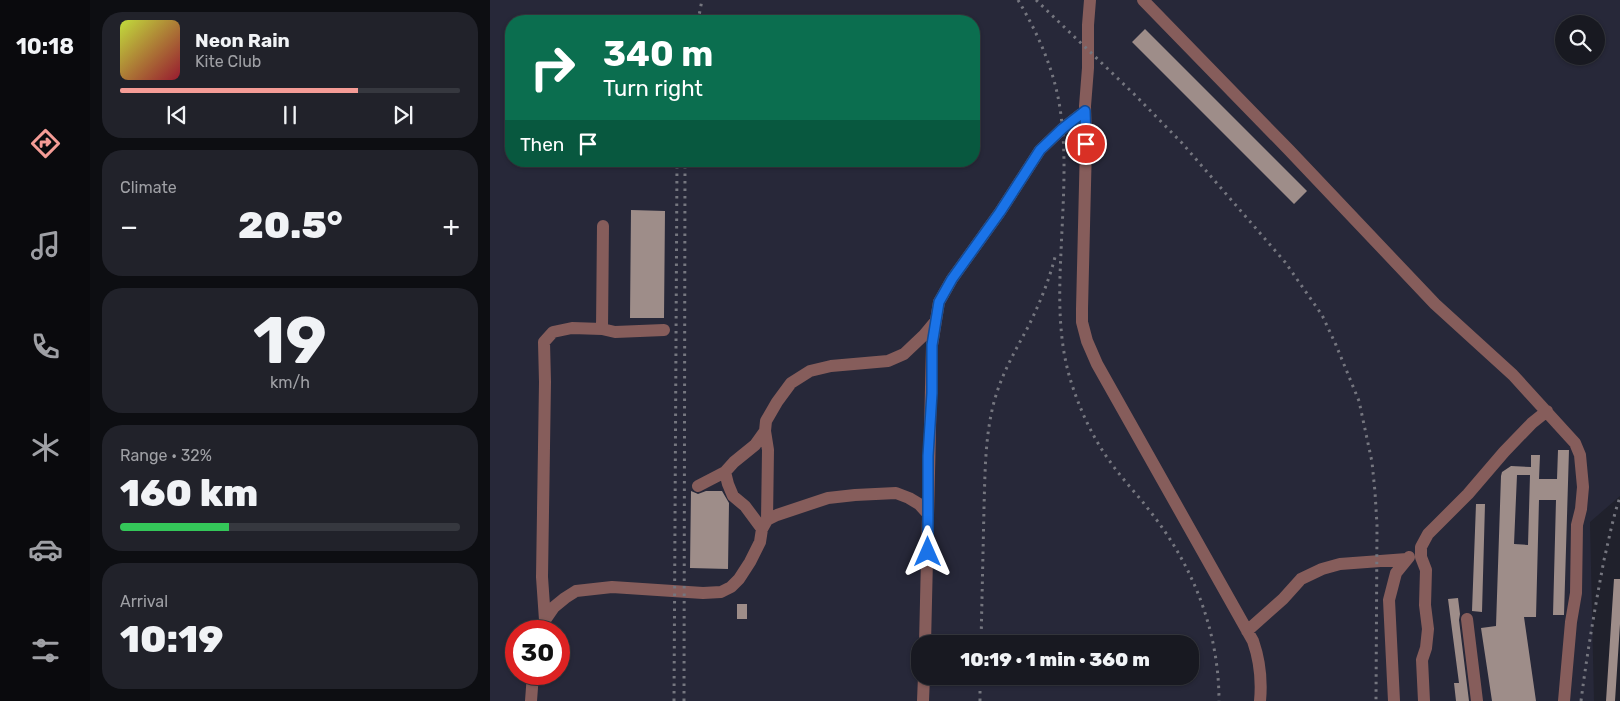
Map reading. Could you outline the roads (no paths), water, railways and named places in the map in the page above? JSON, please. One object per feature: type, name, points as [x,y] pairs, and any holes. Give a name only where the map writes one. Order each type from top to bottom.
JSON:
[{"type":"street","points":[[1090,0],[1085,111],[1082,322],[1087,341],[1097,364],[1247,631],[1258,655],[1261,687],[1260,701]]},
{"type":"street","points":[[1143,0],[1435,304],[1513,375],[1576,442],[1583,471],[1582,509],[1577,526],[1576,593],[1571,622],[1564,701]]},
{"type":"street","points":[[926,635],[928,591],[932,345],[939,302],[952,279],[1000,212],[1040,150],[1085,111]]},
{"type":"street","points":[[602,329],[604,226]]},
{"type":"street","points":[[546,620],[554,607],[565,598],[576,591],[592,588],[612,587],[703,593],[721,592],[731,587],[739,579],[750,562],[760,542],[765,524],[768,450],[765,431],[766,421],[791,383],[810,371],[831,366],[888,361],[904,354],[935,322]]},
{"type":"street","points":[[543,620],[544,342],[553,332],[572,328],[602,329],[615,332],[664,330]]},
{"type":"street","points":[[1394,701],[1389,600],[1396,572],[1421,547],[1428,534],[1468,494],[1504,452],[1532,423],[1547,411]]},
{"type":"street","points":[[698,486],[725,472],[755,445],[765,431]]},
{"type":"street","points":[[725,472],[734,496],[765,524]]},
{"type":"street","points":[[765,524],[777,515],[828,498],[883,493],[909,498],[928,514]]},
{"type":"street","points":[[1421,547],[1421,557],[1426,570],[1425,604],[1428,629],[1426,648],[1422,660],[1424,701]]},
{"type":"street","points":[[1247,631],[1276,606],[1301,579],[1322,569],[1340,564],[1407,559]]},
{"type":"street","points":[[1467,620],[1477,701]]},
{"type":"street","points":[[531,701],[532,685]]},
{"type":"street","points":[[923,701],[924,685]]},
{"type":"railway","points":[[699,15],[702,0]]},
{"type":"railway","points":[[1018,0],[1037,35],[1047,59],[1055,84],[1061,116],[1064,174],[1060,314],[1065,360],[1069,375],[1081,410],[1104,453],[1165,531],[1190,576],[1208,624],[1214,649],[1219,701]]},
{"type":"railway","points":[[1036,0],[1182,143],[1285,262],[1322,315],[1359,401],[1372,462],[1377,525],[1376,701]]},
{"type":"railway","points":[[674,701],[677,167]]},
{"type":"railway","points":[[684,701],[685,167]]},
{"type":"railway","points":[[981,635],[985,469],[990,418],[999,385],[1041,300],[1056,253]]},
{"type":"railway","points":[[1581,701],[1591,630],[1604,560],[1620,497]]},
{"type":"railway","points":[[980,685],[980,701]]}]
